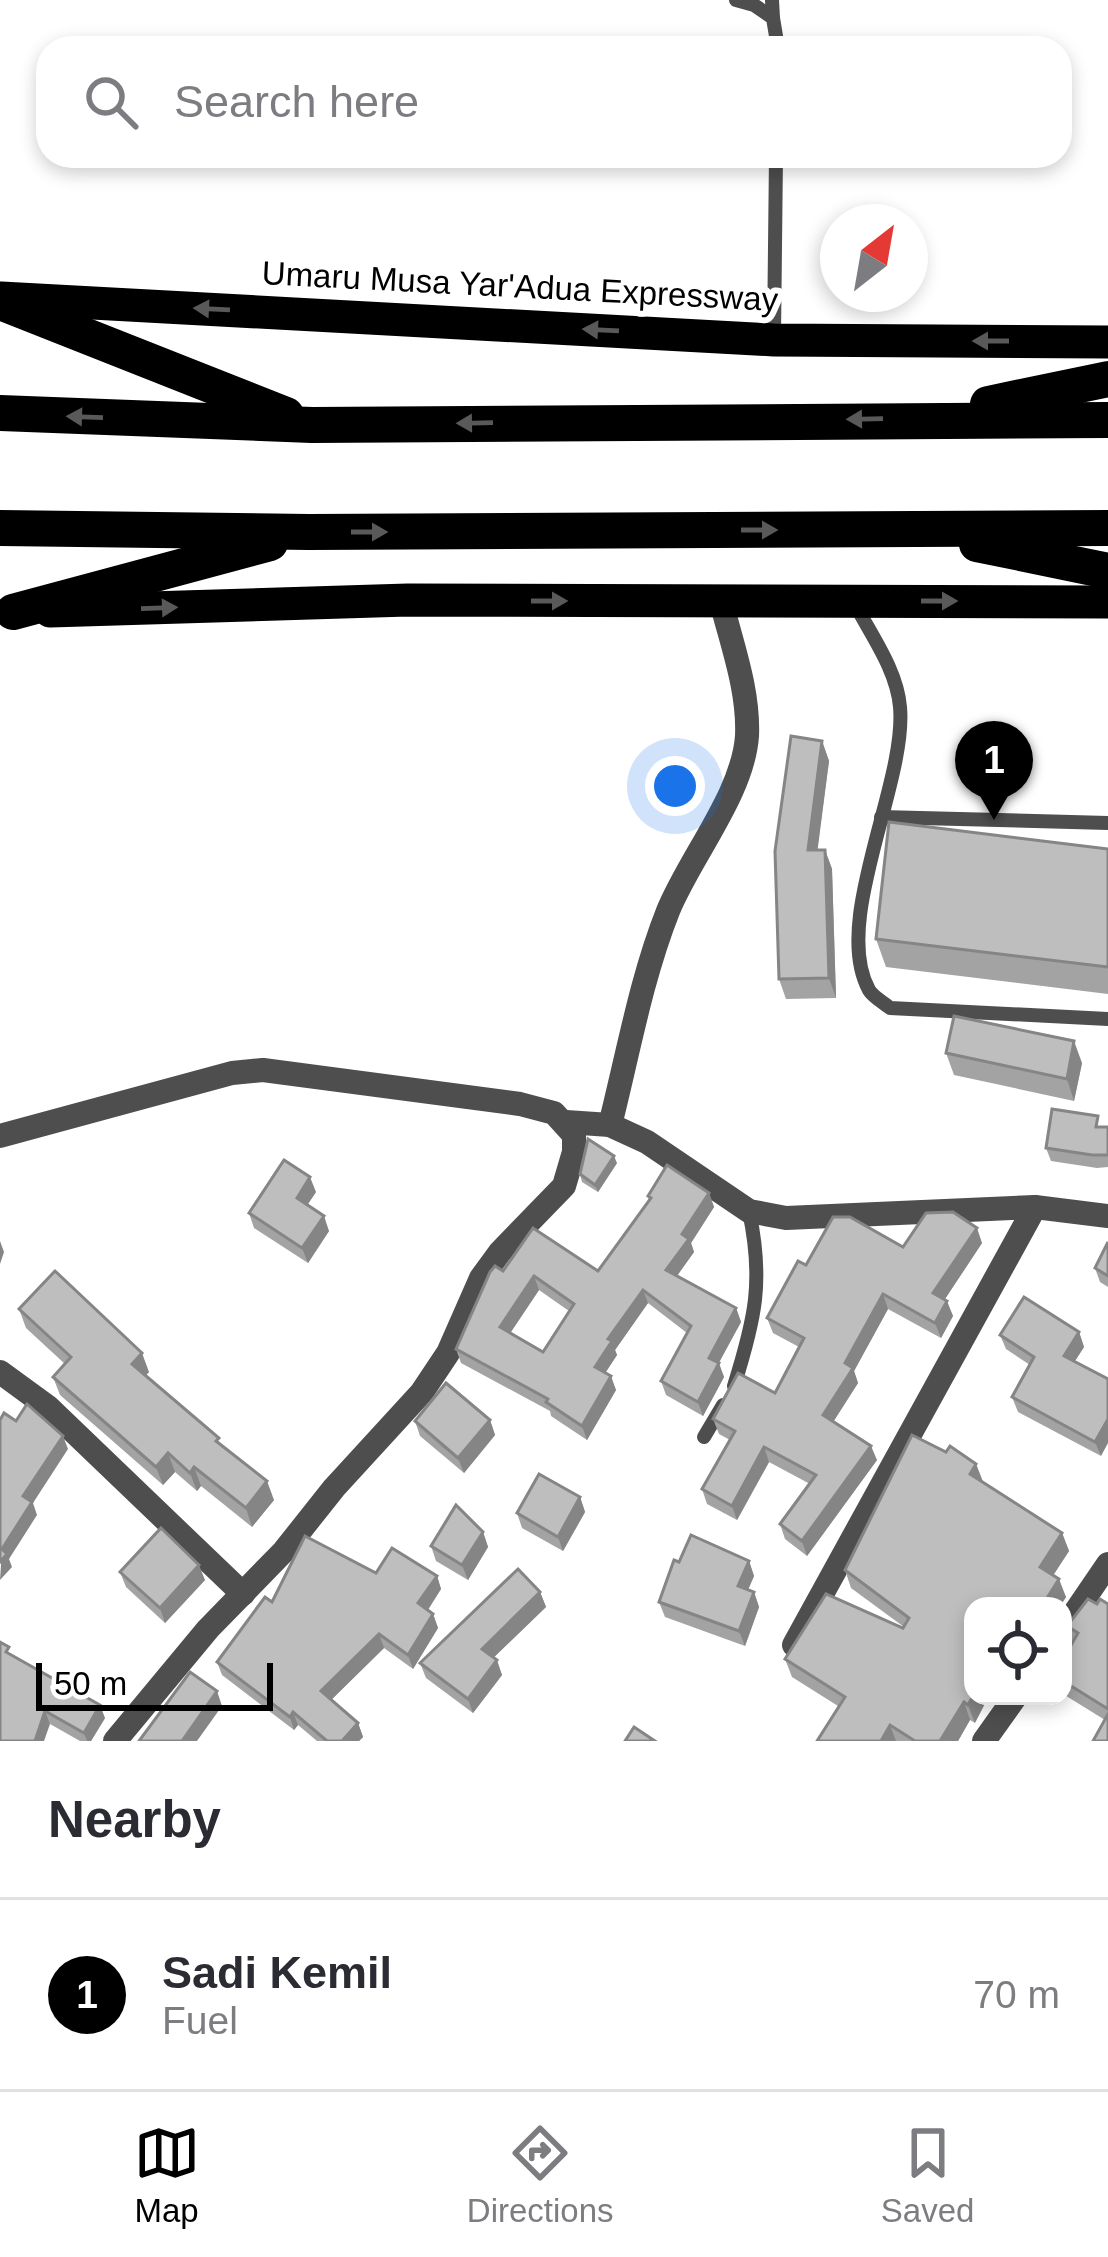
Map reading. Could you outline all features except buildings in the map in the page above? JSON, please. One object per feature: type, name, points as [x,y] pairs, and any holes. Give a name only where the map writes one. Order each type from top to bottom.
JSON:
[{"type":"highway","name":"Umaru Musa Yar'Adua Expressway","points":[[0,300],[774,340],[1108,342]]},
{"type":"highway","points":[[0,300],[312,424]]},
{"type":"highway","points":[[922,418],[1108,379]]},
{"type":"highway","points":[[0,413],[312,424],[1108,420]]},
{"type":"highway","points":[[0,528],[309,532],[1108,528]]},
{"type":"highway","points":[[903,529],[1108,571]]},
{"type":"highway","points":[[6,612],[309,532]]},
{"type":"highway","points":[[6,612],[408,600],[1108,602]]},
{"type":"street","points":[[610,1125],[668,910],[732,788],[747,740],[745,694],[721,602]]},
{"type":"street","points":[[0,1136],[232,1073],[263,1070],[520,1104],[554,1113],[574,1135],[564,1186],[500,1252],[481,1279],[448,1352],[422,1393],[115,1741]]},
{"type":"street","points":[[566,1123],[610,1125],[647,1142],[749,1211],[786,1218],[1035,1208],[1108,1216]]},
{"type":"street","points":[[794,1645],[1035,1208]]},
{"type":"street","points":[[0,1372],[48,1407],[242,1594]]},
{"type":"street","points":[[1072,1617],[1108,1564]]},
{"type":"street","points":[[984,1741],[1010,1705]]},
{"type":"lane","points":[[736,0],[754,4],[773,18]]},
{"type":"lane","points":[[772,0],[776,36]]},
{"type":"lane","points":[[774,340],[776,168]]},
{"type":"lane","points":[[853,601],[897,686],[901,713],[865,883],[859,961],[871,993],[890,1008],[1108,1019]]},
{"type":"lane","points":[[880,817],[1108,823]]},
{"type":"lane","points":[[704,1437],[733,1390],[758,1292],[759,1256],[749,1211]]},
{"type":"place","name":"Sadi Kemil","points":[[994,820]]}]
